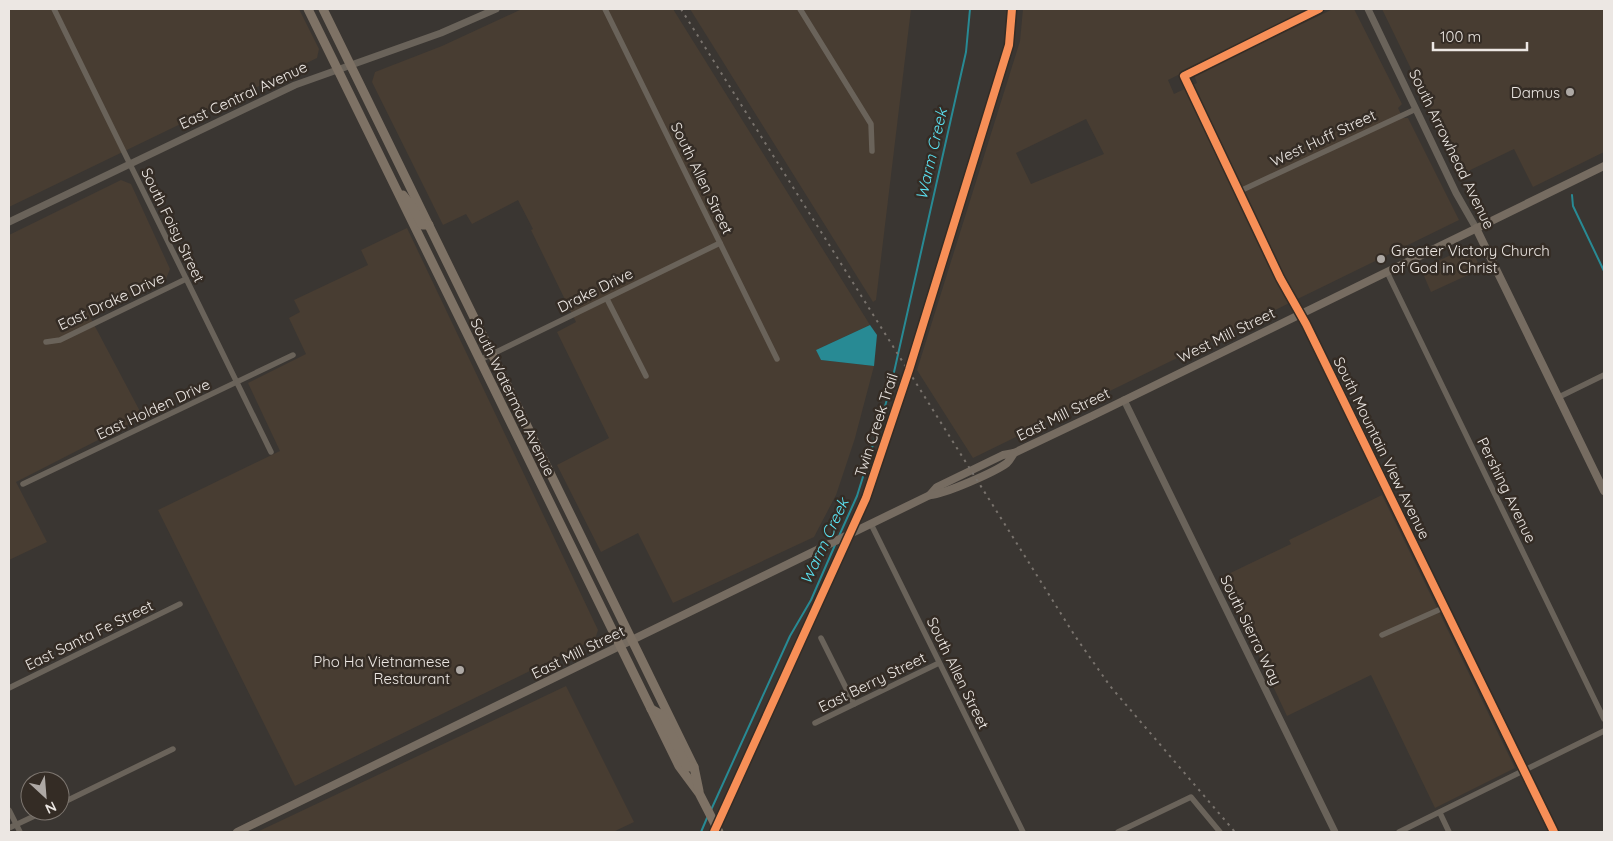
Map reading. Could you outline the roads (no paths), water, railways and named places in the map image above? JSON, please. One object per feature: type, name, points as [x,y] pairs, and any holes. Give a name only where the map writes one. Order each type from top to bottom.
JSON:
[{"type":"main road","name":"South Waterman Avenue","points":[[308,9],[683,774],[699,794],[719,832]]},
{"type":"main road","name":"South Waterman Avenue","points":[[323,9],[694,767],[699,794]]},
{"type":"main road","name":"West Mill Street","points":[[1124,400],[1604,166]]},
{"type":"main road","points":[[393,183],[412,206],[422,225],[429,225]]},
{"type":"main road","name":"South Arrowhead Avenue","points":[[1476,228],[1604,491]]},
{"type":"main road","name":"East Mill Street","points":[[237,832],[930,495],[941,494],[984,474],[1006,463],[1014,453],[1124,400]]},
{"type":"main road","points":[[651,708],[662,715],[687,767],[694,767]]},
{"type":"street","name":"South Foisy Street","points":[[54,9],[128,164],[271,452]]},
{"type":"street","name":"East Central Avenue","points":[[9,222],[266,98],[338,68],[441,34],[496,9]]},
{"type":"street","name":"South Allen Street","points":[[605,9],[777,359]]},
{"type":"street","points":[[800,9],[871,124],[872,151]]},
{"type":"street","name":"South Mountain View Avenue","points":[[1319,9],[1184,76],[1280,278],[1300,313],[1554,832]]},
{"type":"street","name":"South Arrowhead Avenue","points":[[1368,9],[1456,193],[1476,228]]},
{"type":"street","name":"West Huff Street","points":[[1240,191],[1416,108]]},
{"type":"street","name":"Drake Drive","points":[[480,360],[720,243]]},
{"type":"street","name":"Pershing Avenue","points":[[1387,272],[1604,719]]},
{"type":"street","name":"East Drake Drive","points":[[46,342],[60,340],[186,280]]},
{"type":"street","points":[[607,299],[646,376]]},
{"type":"street","name":"East Holden Drive","points":[[23,484],[293,356]]},
{"type":"street","points":[[1559,397],[1604,375]]},
{"type":"street","name":"South Sierra Way","points":[[1124,400],[1335,832]]},
{"type":"street","name":"South Allen Street","points":[[871,524],[1023,832]]},
{"type":"street","name":"East Santa Fe Street","points":[[9,688],[180,604]]},
{"type":"street","points":[[1382,636],[1443,608]]},
{"type":"street","points":[[821,638],[854,704]]},
{"type":"street","name":"East Berry Street","points":[[815,723],[939,663]]},
{"type":"street","points":[[1399,832],[1604,731]]},
{"type":"street","points":[[70,799],[173,749]]},
{"type":"street","points":[[1118,832],[1190,797],[1220,832]]},
{"type":"street","points":[[9,810],[20,832]]},
{"type":"street","points":[[1440,813],[1449,832]]},
{"type":"street","points":[[9,828],[24,821]]},
{"type":"water","points":[[870,325],[877,335],[874,366],[821,360],[816,350]]},
{"type":"waterway","name":"Warm Creek","points":[[839,536],[857,496],[890,390],[966,52],[970,9]]},
{"type":"waterway","points":[[1572,195],[1573,206],[1604,271]]},
{"type":"waterway","name":"Warm Creek","points":[[711,810],[790,636],[811,600],[835,545]]},
{"type":"waterway","name":"Warm Creek","points":[[701,832],[707,818]]},
{"type":"railway","points":[[681,9],[1075,636],[1110,686],[1235,832]]},
{"type":"place","name":"Damus","points":[[1570,92]]},
{"type":"place","name":"Greater Victory Church of God in Christ","points":[[1381,259]]},
{"type":"place","name":"Pho Ha Vietnamese Restaurant","points":[[460,670]]}]
